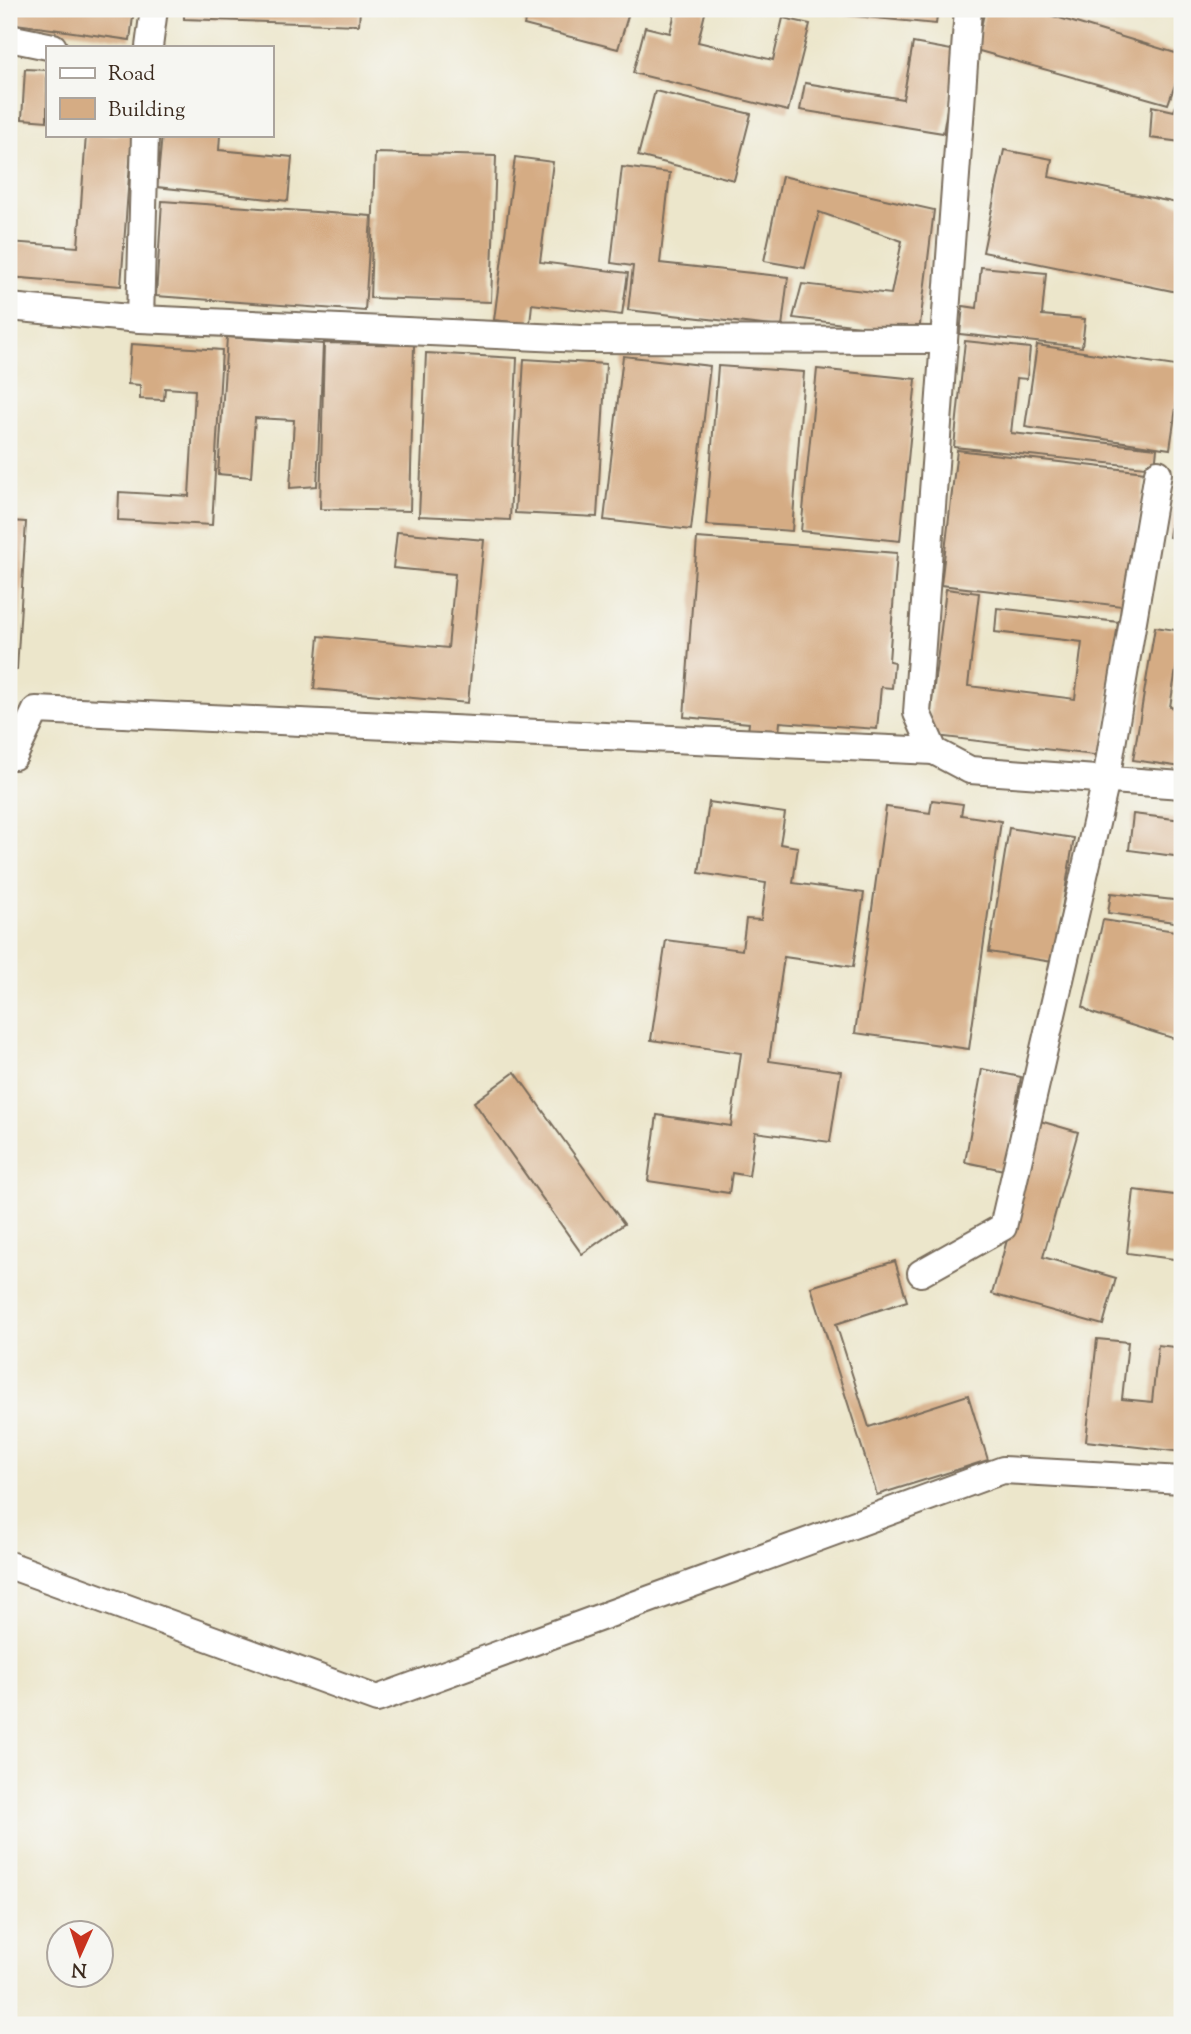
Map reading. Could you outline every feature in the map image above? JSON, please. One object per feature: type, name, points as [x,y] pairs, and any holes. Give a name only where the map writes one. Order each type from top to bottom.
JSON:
[{"type":"street","points":[[149,46],[154,9]]},
{"type":"street","points":[[934,751],[917,713],[968,9]]},
{"type":"street","points":[[9,38],[48,46]]},
{"type":"street","points":[[140,319],[145,136]]},
{"type":"street","points":[[9,307],[140,319],[582,339],[944,340]]},
{"type":"street","points":[[921,1273],[1003,1227],[1106,780],[1158,473]]},
{"type":"street","points":[[9,755],[14,756],[36,710],[934,751],[970,770],[1182,785]]},
{"type":"street","points":[[9,1565],[377,1699],[1003,1469],[1182,1480]]},
{"type":"building","points":[[9,9],[134,9],[130,40],[9,23]]},
{"type":"building","points":[[184,9],[360,9],[359,25],[184,19]]},
{"type":"building","points":[[528,9],[630,9],[618,49],[524,25]]},
{"type":"building","points":[[676,9],[706,9],[698,42],[773,60],[783,18],[810,24],[788,111],[633,73],[645,27],[670,33]]},
{"type":"building","points":[[938,9],[936,24],[803,11]]},
{"type":"building","points":[[985,9],[1044,9],[1043,13],[1182,55],[1182,65],[1168,104],[976,50]]},
{"type":"building","points":[[913,43],[957,51],[943,133],[800,110],[805,83],[903,99]]},
{"type":"building","points":[[25,69],[46,70],[46,121],[22,119]]},
{"type":"building","points":[[1182,89],[1182,142],[1150,138],[1152,106],[1174,111]]},
{"type":"building","points":[[655,91],[751,114],[734,180],[638,156]]},
{"type":"building","points":[[86,136],[132,136],[121,286],[9,277],[9,242],[78,247]]},
{"type":"building","points":[[162,136],[220,136],[219,150],[292,157],[288,201],[157,187]]},
{"type":"building","points":[[1004,150],[1052,159],[1049,177],[1182,204],[1182,293],[983,252]]},
{"type":"building","points":[[375,153],[496,156],[491,302],[370,298]]},
{"type":"building","points":[[515,157],[553,162],[540,262],[628,273],[622,315],[532,304],[530,324],[494,320]]},
{"type":"building","points":[[622,167],[670,173],[660,263],[788,277],[782,327],[628,310],[633,266],[611,263]]},
{"type":"building","points":[[782,176],[934,210],[919,333],[793,318],[802,284],[891,294],[902,241],[819,212],[805,268],[764,261]]},
{"type":"building","points":[[162,201],[371,216],[365,311],[156,296]]},
{"type":"building","points":[[981,267],[1046,273],[1042,315],[1085,319],[1082,347],[960,334],[963,306],[977,308]]},
{"type":"building","points":[[227,337],[323,344],[317,486],[290,488],[294,420],[255,418],[251,477],[218,474]]},
{"type":"building","points":[[965,341],[1030,348],[1027,379],[1017,378],[1011,433],[1157,448],[1155,468],[954,447]]},
{"type":"building","points":[[324,343],[414,345],[410,511],[320,509]]},
{"type":"building","points":[[131,344],[222,350],[212,525],[118,520],[119,492],[189,496],[195,390],[165,388],[164,400],[140,399],[140,385],[128,384]]},
{"type":"building","points":[[1037,345],[1182,367],[1170,449],[1025,427]]},
{"type":"building","points":[[426,353],[517,358],[510,520],[419,516]]},
{"type":"building","points":[[623,356],[710,366],[691,530],[604,520]]},
{"type":"building","points":[[524,359],[606,364],[597,517],[515,513]]},
{"type":"building","points":[[718,366],[804,372],[792,531],[706,525]]},
{"type":"building","points":[[817,369],[916,379],[900,541],[801,531]]},
{"type":"building","points":[[957,450],[1145,472],[1130,607],[941,585]]},
{"type":"building","points":[[1182,464],[1182,540],[1169,537]]},
{"type":"building","points":[[9,521],[26,522],[17,670],[9,669]]},
{"type":"building","points":[[397,532],[484,540],[468,703],[314,689],[319,636],[448,648],[455,574],[393,568]]},
{"type":"building","points":[[697,538],[897,553],[889,661],[894,662],[892,688],[881,687],[877,729],[780,722],[778,744],[747,742],[749,723],[684,717]]},
{"type":"building","points":[[946,589],[979,593],[968,686],[1075,699],[1082,642],[995,632],[997,608],[1118,622],[1102,756],[928,735]]},
{"type":"building","points":[[1155,627],[1182,631],[1170,707],[1182,709],[1182,767],[1133,760]]},
{"type":"building","points":[[932,800],[963,804],[961,815],[1001,821],[969,1049],[855,1033],[886,807],[930,813]]},
{"type":"building","points":[[709,802],[785,813],[780,844],[798,847],[793,883],[864,893],[853,967],[784,957],[769,1061],[841,1071],[830,1142],[755,1132],[749,1176],[732,1173],[729,1193],[648,1181],[657,1115],[731,1126],[741,1053],[651,1040],[666,940],[742,950],[746,919],[761,920],[766,883],[699,873]]},
{"type":"building","points":[[1133,814],[1182,820],[1182,857],[1129,850]]},
{"type":"building","points":[[1009,828],[1074,838],[1053,962],[989,952]]},
{"type":"building","points":[[1111,893],[1182,901],[1182,923],[1108,913]]},
{"type":"building","points":[[1103,920],[1182,932],[1182,1041],[1092,1013],[1083,1007]]},
{"type":"building","points":[[982,1069],[1021,1077],[1004,1170],[965,1162]]},
{"type":"building","points":[[515,1072],[624,1224],[582,1254],[474,1102]]},
{"type":"building","points":[[1040,1121],[1078,1132],[1043,1257],[1116,1278],[1103,1325],[992,1294]]},
{"type":"building","points":[[1134,1190],[1182,1196],[1182,1260],[1127,1253]]},
{"type":"building","points":[[895,1261],[907,1301],[836,1324],[869,1427],[968,1395],[988,1460],[877,1495],[811,1287]]},
{"type":"building","points":[[1097,1339],[1128,1342],[1122,1399],[1152,1402],[1158,1345],[1182,1348],[1182,1452],[1086,1441]]}]
